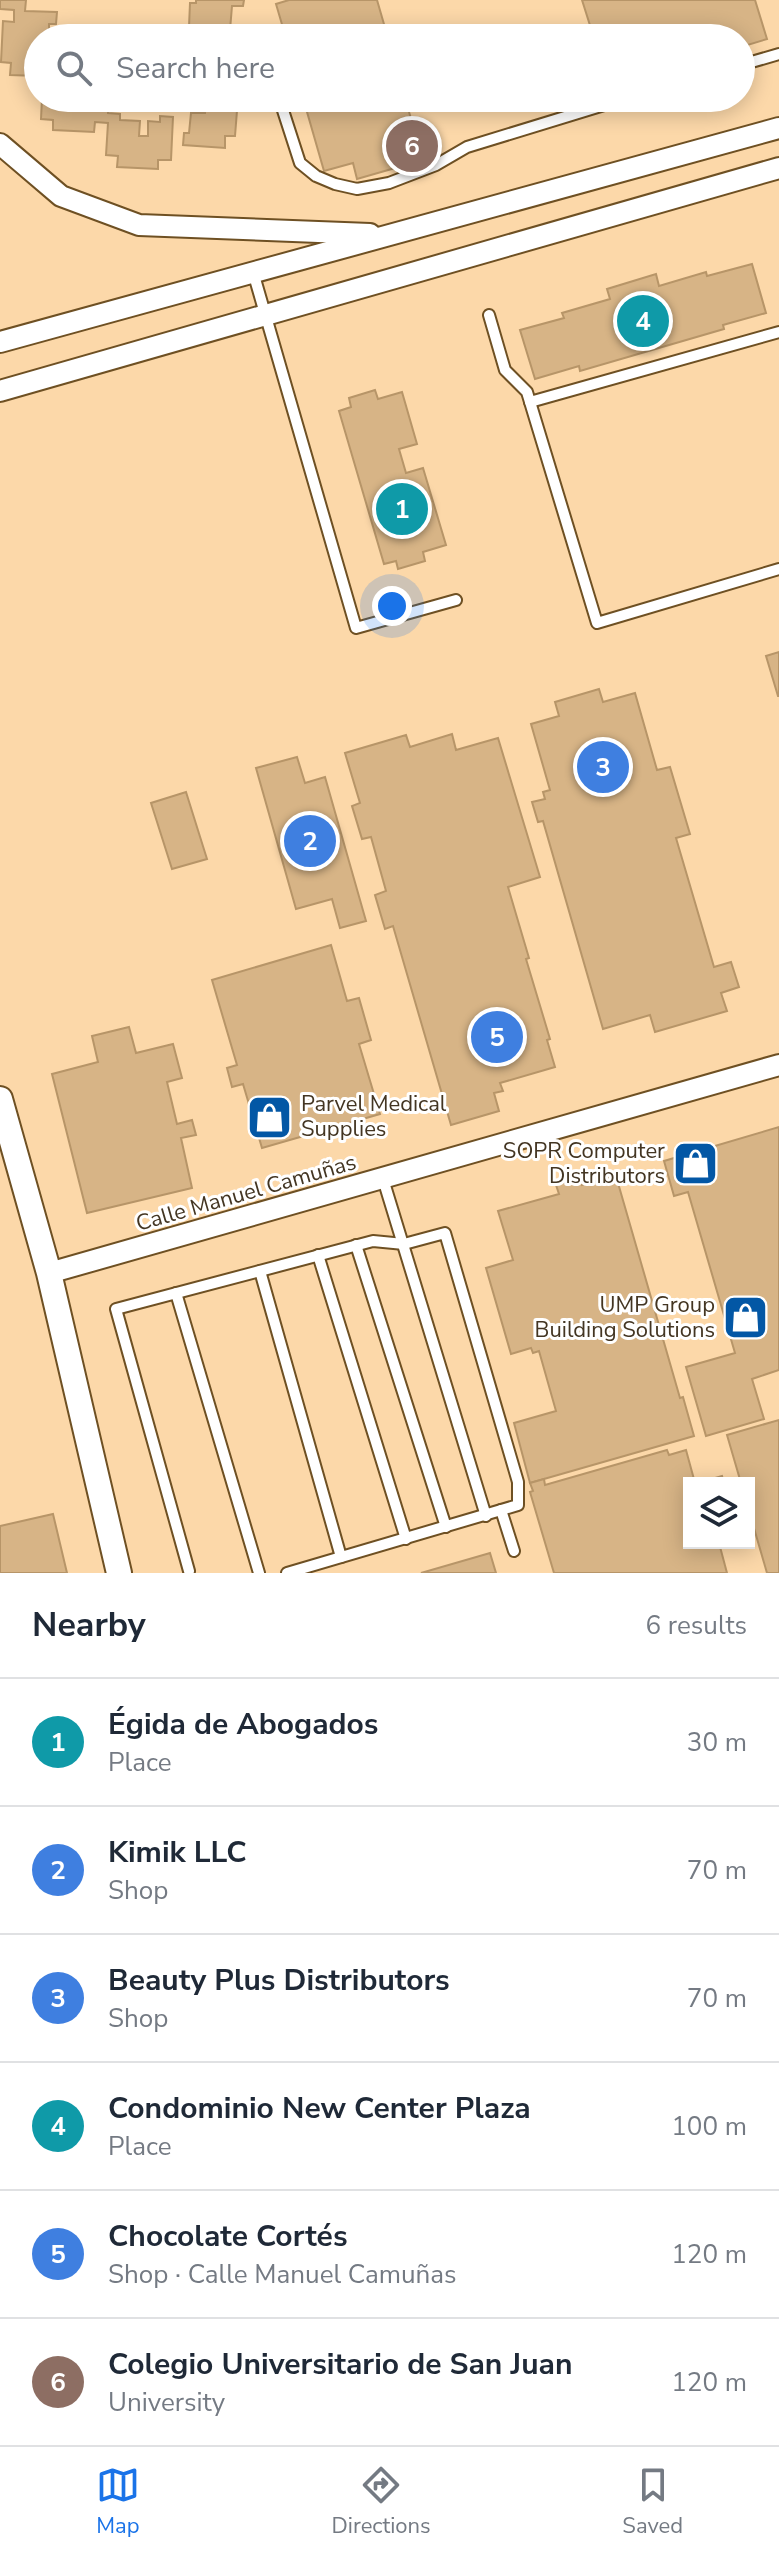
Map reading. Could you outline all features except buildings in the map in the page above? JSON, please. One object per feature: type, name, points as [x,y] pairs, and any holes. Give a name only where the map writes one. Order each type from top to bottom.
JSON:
[{"type":"street","points":[[0,342],[779,128]]},
{"type":"street","points":[[0,144],[61,196],[139,225],[390,234]]},
{"type":"street","points":[[0,391],[779,168]]},
{"type":"street","name":"Calle Manuel Camuñas","points":[[49,1273],[779,1065]]},
{"type":"street","points":[[0,1099],[49,1273],[119,1573]]},
{"type":"lane","points":[[755,61],[779,54]]},
{"type":"lane","points":[[284,112],[300,163],[316,176],[357,189],[389,183],[436,165],[467,147],[581,112]]},
{"type":"lane","points":[[253,272],[356,628],[456,600]]},
{"type":"lane","points":[[489,315],[505,370],[527,392],[597,623],[779,569]]},
{"type":"lane","points":[[530,402],[779,332]]},
{"type":"lane","points":[[383,1179],[486,1516]]},
{"type":"lane","points":[[189,1571],[116,1309],[373,1241],[404,1244],[445,1233],[518,1482],[518,1505],[287,1573]]},
{"type":"lane","points":[[356,1245],[446,1527]]},
{"type":"lane","points":[[318,1255],[406,1539]]},
{"type":"lane","points":[[260,1271],[341,1557]]},
{"type":"lane","points":[[176,1293],[259,1573]]},
{"type":"lane","points":[[501,1510],[514,1551]]},
{"type":"place","name":"Colegio Universitario de San Juan","points":[[412,146]]},
{"type":"place","name":"Condominio New Center Plaza","points":[[643,321]]},
{"type":"place","name":"Égida de Abogados","points":[[402,509]]},
{"type":"place","name":"Beauty Plus Distributors","points":[[603,767]]},
{"type":"place","name":"Kimik LLC","points":[[310,841]]},
{"type":"place","name":"Chocolate Cortés","points":[[497,1037]]},
{"type":"place","name":"Parvel Medical Supplies","points":[[270,1117]]},
{"type":"place","name":"SOPR Computer Distributors","points":[[696,1164]]},
{"type":"place","name":"UMP Group Building Solutions","points":[[746,1318]]}]
